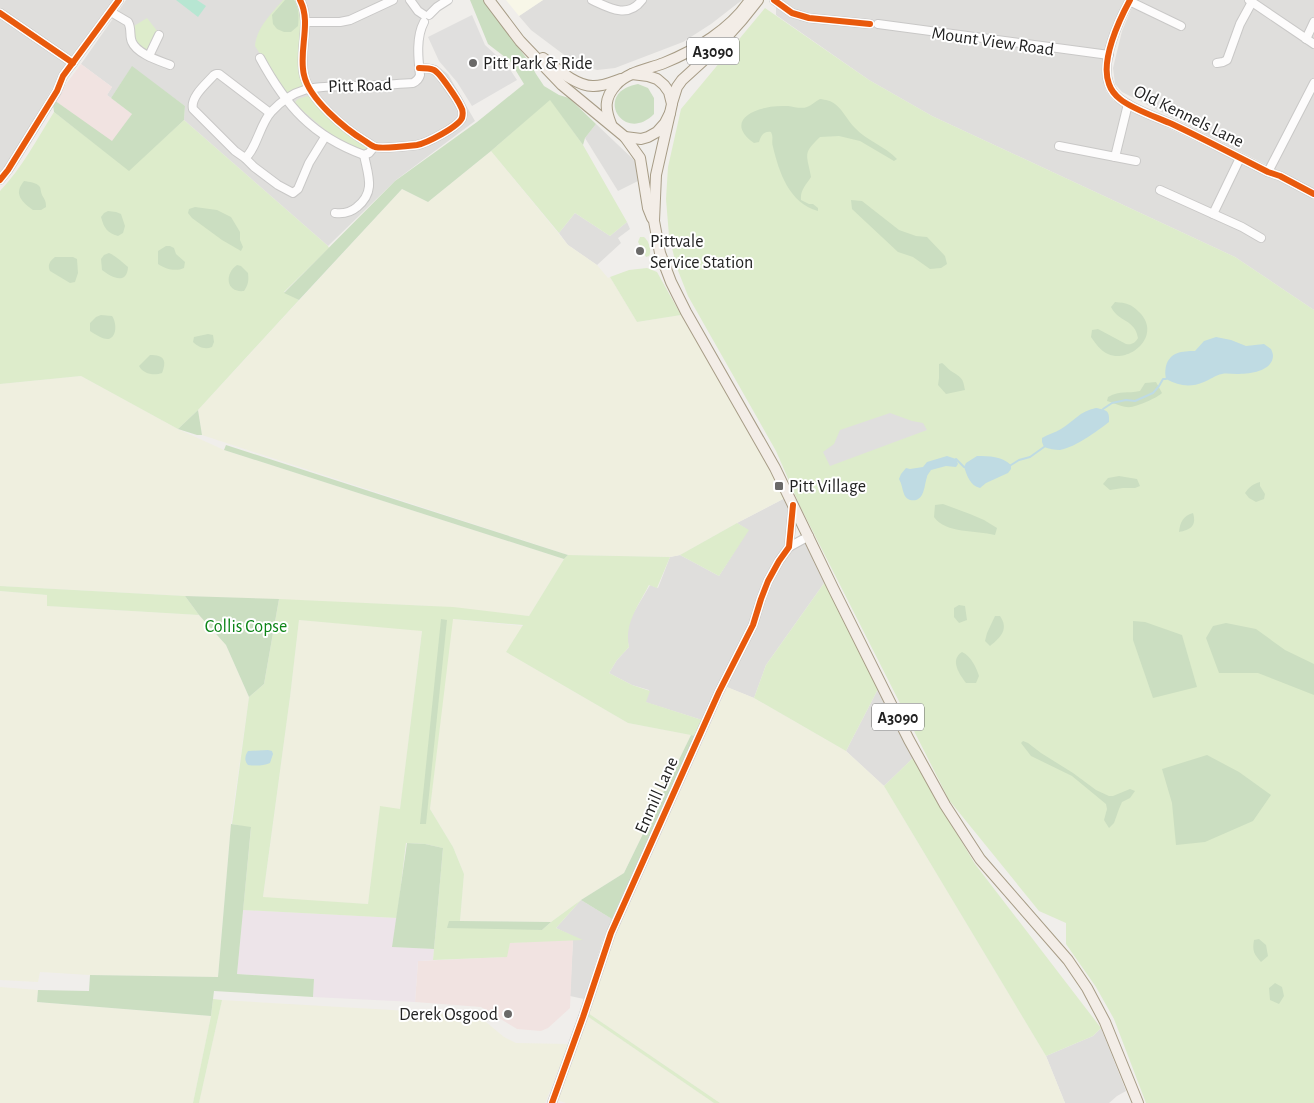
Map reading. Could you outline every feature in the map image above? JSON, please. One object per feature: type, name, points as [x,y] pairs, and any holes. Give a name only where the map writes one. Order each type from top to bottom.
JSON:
[{"type":"main road","points":[[489,0],[520,41],[562,85],[625,137],[641,139],[648,137],[657,132],[665,123],[671,109],[669,92],[657,79],[648,76],[628,76],[608,84],[588,86],[556,68],[535,52],[511,28]]},
{"type":"main road","name":"A3090","points":[[758,0],[716,49],[677,86],[656,175],[654,221],[660,253],[671,282],[686,312],[775,468],[910,740],[945,805],[980,859],[1068,960],[1087,988],[1105,1022],[1138,1103]]},
{"type":"main road","name":"A3090","points":[[628,76],[681,56],[697,47],[722,29],[749,2]]},
{"type":"main road","points":[[611,125],[607,114],[608,98],[616,85],[628,76]]},
{"type":"main road","name":"A3090","points":[[625,137],[640,158],[648,208],[654,221]]},
{"type":"street","points":[[0,180],[57,91],[63,76],[120,0]]},
{"type":"street","points":[[300,0],[305,22],[302,65],[309,88],[334,117],[356,136],[374,147],[419,145],[450,130],[459,122],[463,115],[461,107],[440,76],[434,70],[419,68],[420,29],[426,17],[448,0]]},
{"type":"street","points":[[305,22],[340,22],[350,20],[393,0]]},
{"type":"street","points":[[410,0],[418,11],[426,17]]},
{"type":"street","points":[[592,0],[616,10],[630,9],[642,0]]},
{"type":"street","name":"Mount View Road","points":[[774,0],[784,4],[792,12],[809,18],[874,24],[1109,55]]},
{"type":"street","points":[[1130,1],[1181,26]]},
{"type":"street","name":"Old Kennels Lane","points":[[1130,1],[1119,20],[1113,36],[1106,67],[1108,83],[1115,94],[1128,104],[1314,194]]},
{"type":"street","points":[[1217,63],[1227,60],[1240,24],[1251,1],[1314,44]]},
{"type":"street","points":[[111,12],[128,22],[133,44],[143,53],[170,66]]},
{"type":"street","points":[[0,13],[73,63]]},
{"type":"street","points":[[1306,39],[1314,22]]},
{"type":"street","points":[[149,56],[159,35]]},
{"type":"street","points":[[260,58],[295,112],[325,136],[348,149],[364,155],[369,153],[374,147]]},
{"type":"street","points":[[1227,60],[1232,68]]},
{"type":"street","name":"Pitt Road","points":[[246,158],[252,151],[262,124],[270,113],[285,99],[309,88],[334,85],[354,86],[413,83],[419,78],[419,68]]},
{"type":"street","points":[[270,113],[219,74],[214,75],[194,99],[192,105],[235,151],[278,185],[293,193],[298,189],[309,163],[325,136]]},
{"type":"street","points":[[1268,172],[1314,83]]},
{"type":"street","points":[[1115,157],[1128,104]]},
{"type":"street","points":[[1059,146],[1136,161]]},
{"type":"street","points":[[334,213],[343,214],[356,208],[369,193],[370,185],[364,155]]},
{"type":"street","points":[[1213,214],[1240,158]]},
{"type":"street","points":[[1160,190],[1242,227],[1261,238]]},
{"type":"street","name":"Enmill Lane","points":[[552,1103],[611,933],[719,692],[753,625],[760,598],[768,580],[789,547],[794,505]]},
{"type":"street","points":[[789,547],[809,536]]},
{"type":"shaded area","points":[[0,0],[115,0],[67,64],[0,175]]},
{"type":"shaded area","points":[[126,0],[442,0],[432,7],[423,19],[421,67],[436,65],[448,74],[475,121],[396,180],[328,246],[184,120],[185,106],[132,67],[111,98],[107,95],[112,87],[81,64]]},
{"type":"shaded area","points":[[506,0],[543,0],[519,16]]},
{"type":"shaded area","points":[[543,0],[742,0],[711,24],[683,42],[615,68],[597,70],[575,63],[531,30],[519,16]]},
{"type":"shaded area","points":[[776,0],[1125,0],[1109,37],[1102,65],[1106,91],[1113,100],[1122,106],[1314,199],[1314,310],[1235,257],[932,116],[869,80],[776,15]]},
{"type":"shaded area","points":[[1135,0],[1314,0],[1314,189],[1122,92],[1115,84],[1113,68],[1122,31]]},
{"type":"shaded area","name":"Pitt Park & Ride","points":[[472,15],[485,45],[507,65],[517,80],[472,106],[457,82],[439,61],[428,37]]},
{"type":"shaded area","points":[[81,64],[112,87],[107,95],[132,114],[112,142],[54,100]]},
{"type":"shaded area","points":[[596,124],[635,161],[638,181],[618,191],[585,138]]},
{"type":"shaded area","points":[[575,213],[610,236],[627,222],[630,229],[618,238],[621,243],[597,265],[568,245],[559,233]]},
{"type":"shaded area","points":[[890,413],[923,423],[927,430],[830,466],[823,452],[834,444],[840,430]]},
{"type":"shaded area","points":[[787,497],[792,506],[786,545],[808,539],[827,579],[766,665],[754,698],[719,684],[702,720],[645,702],[649,690],[632,685],[609,673],[617,660],[629,647],[627,638],[629,622],[634,612],[650,585],[658,588],[670,557],[680,555],[719,576],[748,530],[737,523]]},
{"type":"shaded area","points":[[878,689],[914,757],[884,786],[846,751]]},
{"type":"shaded area","points":[[581,900],[612,919],[603,940],[584,999],[570,996],[573,939],[581,940],[556,928]]},
{"type":"shaded area","points":[[243,910],[397,918],[393,947],[434,949],[433,960],[418,961],[415,1002],[313,997],[314,979],[237,974]]},
{"type":"shaded area","points":[[573,939],[570,1008],[548,1028],[541,1031],[517,1029],[481,1007],[415,1002],[418,961],[506,957],[510,943]]},
{"type":"shaded area","points":[[1101,1028],[1126,1091],[1109,1103],[1065,1103],[1046,1056],[1093,1036]]},
{"type":"green space","points":[[176,0],[197,0],[206,6],[198,17]]},
{"type":"green space","points":[[283,0],[296,0],[299,6],[303,40],[304,85],[286,95],[255,46],[262,27]]},
{"type":"green space","points":[[285,0],[294,0],[298,9],[298,26],[291,32],[277,29],[273,24],[272,15]]},
{"type":"green space","points":[[470,0],[483,0],[530,63],[544,86],[559,95],[569,98],[596,124],[585,138],[583,145],[550,100],[428,202],[402,189],[299,300],[284,293],[395,181],[477,122],[524,84],[510,61],[488,44]]},
{"type":"green space","points":[[765,8],[869,80],[932,116],[1235,257],[1314,310],[1314,1103],[1146,1103],[1114,1019],[1096,987],[1066,944],[1066,923],[1039,911],[949,800],[800,506],[776,451],[688,296],[677,268],[669,236],[666,199],[668,167],[681,109]]},
{"type":"green space","points":[[147,18],[158,32],[148,52],[136,42],[134,31],[134,26]]},
{"type":"green space","points":[[132,66],[185,106],[184,120],[129,171],[54,112],[53,105],[54,100],[112,141],[132,114],[111,98]]},
{"type":"green space","points":[[638,84],[648,88],[654,98],[654,114],[643,122],[632,124],[623,120],[617,114],[615,105],[617,96],[624,89]]},
{"type":"green space","points":[[312,96],[369,147],[364,152],[338,141],[296,105],[295,102],[298,99]]},
{"type":"green space","points":[[550,99],[583,145],[627,222],[610,236],[575,213],[559,233],[491,151]]},
{"type":"green space","points":[[820,99],[835,104],[860,133],[887,150],[897,159],[894,161],[860,141],[839,136],[820,137],[808,151],[807,159],[811,177],[801,193],[801,200],[813,204],[818,208],[818,211],[800,201],[787,185],[775,157],[771,132],[765,133],[759,142],[754,143],[747,137],[741,126],[745,117],[757,110],[776,106],[805,108]]},
{"type":"green space","points":[[54,112],[129,170],[184,120],[329,248],[284,292],[299,300],[198,410],[178,429],[81,376],[0,384],[0,191],[22,163]]},
{"type":"green space","points":[[491,151],[568,245],[597,265],[608,278],[610,277],[637,322],[681,315],[787,497],[680,555],[670,557],[568,555],[202,435],[198,410],[402,189],[428,202]]},
{"type":"green space","points":[[24,181],[34,183],[40,187],[46,207],[41,210],[33,210],[22,201],[19,190]]},
{"type":"green space","points":[[851,200],[862,201],[899,230],[916,236],[927,237],[945,256],[947,264],[941,268],[930,269],[913,257],[898,252],[852,209]]},
{"type":"green space","points":[[195,207],[217,210],[231,217],[240,232],[240,240],[243,247],[241,251],[192,218],[188,213],[189,209]]},
{"type":"green space","points":[[108,211],[121,214],[125,226],[123,233],[118,236],[106,230],[103,224],[101,217]]},
{"type":"green space","points":[[640,237],[644,237],[649,243],[649,256],[646,257],[638,242]]},
{"type":"green space","points":[[166,246],[174,248],[176,254],[185,262],[184,268],[178,270],[171,269],[158,264],[158,251]]},
{"type":"green space","points":[[109,253],[117,257],[128,267],[127,273],[122,278],[114,277],[102,270],[101,259]]},
{"type":"green space","points":[[55,257],[73,257],[77,259],[78,273],[75,282],[70,283],[50,271],[50,263]]},
{"type":"green space","points":[[237,265],[241,266],[248,273],[248,283],[244,291],[238,291],[230,286],[230,273]]},
{"type":"green space","points":[[647,268],[657,272],[681,315],[637,322],[610,277],[629,270]]},
{"type":"green space","points":[[1115,302],[1128,304],[1136,309],[1145,321],[1147,330],[1146,338],[1141,345],[1126,355],[1108,354],[1091,337],[1092,330],[1098,329],[1126,344],[1132,344],[1137,340],[1134,327],[1118,316],[1111,307]]},
{"type":"green space","points":[[101,315],[112,316],[114,321],[115,332],[109,339],[102,338],[90,331],[90,323]]},
{"type":"green space","points":[[208,334],[213,335],[214,342],[212,347],[202,348],[193,342],[194,337]]},
{"type":"green space","points":[[150,355],[163,359],[162,373],[149,374],[139,366]]},
{"type":"green space","points":[[942,363],[958,375],[964,383],[965,390],[946,394],[938,385],[939,364]]},
{"type":"green space","points":[[81,376],[178,429],[224,450],[564,559],[529,616],[432,606],[0,586],[0,384]]},
{"type":"green space","points":[[1156,382],[1162,393],[1143,403],[1128,407],[1107,401],[1108,397],[1113,395],[1140,391],[1145,383]]},
{"type":"green space","points":[[198,410],[202,435],[178,429]]},
{"type":"green space","points":[[226,445],[568,555],[564,559],[224,450]]},
{"type":"green space","points":[[1119,476],[1137,479],[1140,486],[1110,490],[1103,484],[1108,478]]},
{"type":"green space","points":[[1260,482],[1260,486],[1265,494],[1264,499],[1256,502],[1245,493],[1251,486]]},
{"type":"green space","points":[[943,504],[984,520],[997,528],[995,535],[954,529],[939,522],[934,517],[935,505]]},
{"type":"green space","points":[[1193,513],[1194,521],[1192,527],[1179,532],[1183,520]]},
{"type":"green space","points":[[737,523],[749,530],[719,576],[680,555]]},
{"type":"green space","points":[[568,555],[670,557],[657,588],[649,585],[637,607],[630,622],[629,647],[617,660],[609,673],[632,685],[650,691],[646,702],[702,720],[696,736],[628,723],[506,652],[523,625],[453,619],[430,809],[453,847],[464,874],[460,921],[449,921],[542,930],[581,900],[556,928],[583,940],[510,943],[507,957],[433,960],[443,848],[425,844],[406,843],[397,918],[243,910],[251,828],[232,824],[249,697],[264,684],[279,599],[453,607],[529,616]],"holes":[[[299,620],[422,631],[400,809],[380,806],[368,904],[263,897]]]},
{"type":"green space","points":[[827,579],[878,689],[846,751],[754,698],[766,665]]},
{"type":"green space","points":[[0,586],[185,596],[199,615],[47,606],[47,595],[0,591]]},
{"type":"green space","points":[[0,591],[47,595],[47,606],[199,615],[226,645],[249,697],[231,824],[218,977],[90,975],[40,972],[38,982],[0,980]]},
{"type":"green space","name":"Collis Copse","points":[[185,596],[279,599],[264,684],[249,697],[226,645]]},
{"type":"green space","points":[[959,605],[965,606],[967,620],[959,623],[954,617],[954,608]]},
{"type":"green space","points":[[995,616],[1000,616],[1004,629],[990,646],[985,641]]},
{"type":"green space","points":[[441,619],[447,620],[426,824],[420,824]]},
{"type":"green space","points":[[452,619],[523,626],[506,652],[628,723],[691,735],[624,873],[581,900],[551,922],[460,921],[464,874],[453,847],[430,809]]},
{"type":"green space","points":[[299,620],[422,630],[400,810],[380,807],[368,904],[263,898]]},
{"type":"green space","points":[[1133,621],[1145,622],[1182,635],[1197,687],[1153,698],[1133,640]]},
{"type":"green space","points":[[1226,623],[1256,629],[1285,650],[1314,664],[1314,695],[1258,673],[1219,673],[1206,638],[1213,626]]},
{"type":"green space","points":[[962,652],[971,659],[976,669],[979,676],[976,683],[966,683],[957,668],[956,659]]},
{"type":"green space","points":[[727,687],[754,698],[846,751],[884,786],[1046,1056],[1065,1103],[720,1103],[588,1013],[615,936]]},
{"type":"green space","points":[[691,735],[696,736],[612,919],[581,900],[624,873]]},
{"type":"green space","points":[[1023,741],[1096,790],[1109,796],[1130,789],[1135,791],[1130,798],[1122,802],[1114,823],[1109,828],[1104,820],[1107,809],[1106,804],[1072,776],[1031,756],[1021,743]]},
{"type":"green space","points":[[1207,755],[1239,772],[1271,795],[1253,821],[1205,842],[1176,845],[1172,803],[1162,769]]},
{"type":"green space","points":[[914,757],[975,864],[1101,1028],[1093,1036],[1046,1056],[884,786]]},
{"type":"green space","points":[[231,824],[251,827],[237,974],[314,979],[313,997],[214,991],[211,1016],[37,1002],[38,990],[89,991],[90,975],[218,977]]},
{"type":"green space","points":[[407,843],[443,848],[434,949],[392,947]]},
{"type":"green space","points":[[449,921],[551,922],[542,930],[447,928]]},
{"type":"green space","points":[[1259,939],[1266,945],[1268,956],[1261,962],[1253,950],[1254,940]]},
{"type":"green space","points":[[1275,983],[1282,987],[1284,996],[1279,1004],[1270,1000],[1269,988]]},
{"type":"green space","points":[[0,987],[38,990],[37,1002],[211,1016],[193,1103],[0,1103]]},
{"type":"green space","points":[[213,999],[222,1000],[199,1103],[193,1103],[211,1016]]},
{"type":"green space","points":[[222,1000],[480,1017],[504,1037],[516,1043],[569,1044],[545,1103],[199,1103]]},
{"type":"green space","points":[[588,1013],[720,1103],[714,1103],[587,1016]]},
{"type":"green space","points":[[587,1016],[714,1103],[566,1103],[557,1100]]},
{"type":"water","points":[[1216,337],[1246,346],[1264,344],[1271,349],[1272,361],[1269,366],[1259,371],[1217,375],[1204,382],[1189,386],[1180,385],[1166,379],[1166,366],[1170,358],[1177,353],[1195,351],[1204,341]]},
{"type":"water","points":[[1096,408],[1107,411],[1109,422],[1073,446],[1060,450],[1044,447],[1042,438],[1061,429],[1086,411]]},
{"type":"water","points":[[947,456],[956,459],[958,464],[956,467],[946,466],[931,470],[919,499],[910,500],[906,498],[899,479],[906,468],[923,467],[927,462]]},
{"type":"water","points":[[977,456],[999,458],[1011,465],[1011,469],[1008,473],[986,483],[980,488],[977,487],[969,480],[964,467],[966,463]]},
{"type":"water","points":[[248,751],[272,751],[273,754],[270,763],[256,766],[248,765],[246,762],[245,758]]},
{"type":"waterway","points":[[1103,409],[1112,403],[1126,400],[1135,401],[1153,393],[1163,379],[1166,379]]},
{"type":"waterway","points":[[1011,465],[1019,460],[1030,457],[1044,447]]},
{"type":"waterway","points":[[956,459],[964,467]]},
{"type":"cycle path","points":[[0,180],[57,91],[63,76],[119,0]]},
{"type":"cycle path","points":[[300,0],[305,18],[303,66],[307,84],[320,103],[329,112],[348,129],[371,145],[379,148],[389,148],[422,144],[449,130],[462,118],[462,108],[437,72],[432,69],[419,68]]},
{"type":"cycle path","points":[[774,0],[792,13],[809,18],[870,24]]},
{"type":"cycle path","points":[[1130,0],[1116,29],[1107,64],[1109,84],[1116,96],[1125,103],[1314,194]]},
{"type":"cycle path","points":[[0,13],[73,63]]},
{"type":"cycle path","points":[[552,1103],[611,933],[719,692],[753,625],[768,581],[789,547],[793,505]]},
{"type":"place","name":"Pitt Park & Ride","points":[[473,63]]},
{"type":"place","name":"Pittvale Service Station","points":[[640,251]]},
{"type":"place","name":"Pitt Village","points":[[779,486]]},
{"type":"place","name":"Derek Osgood","points":[[508,1014]]}]
